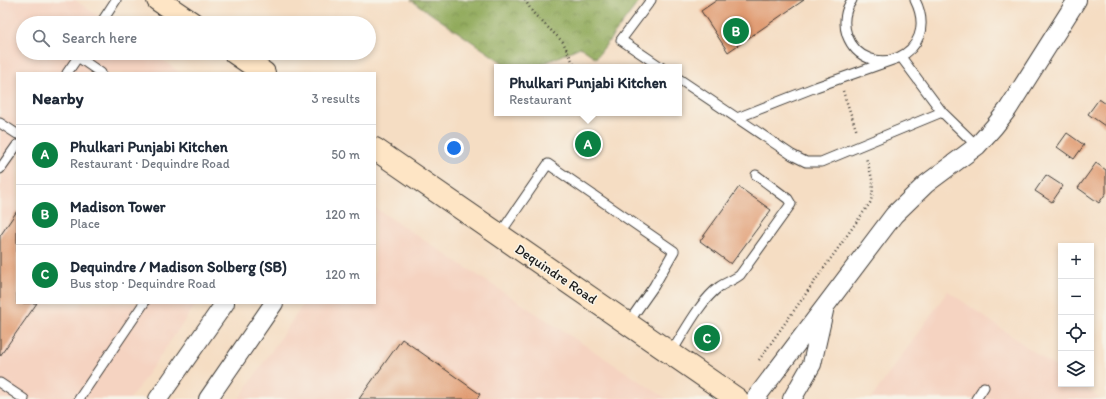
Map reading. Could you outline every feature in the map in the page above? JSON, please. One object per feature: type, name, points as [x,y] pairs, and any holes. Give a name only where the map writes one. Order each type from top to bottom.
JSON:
[{"type":"main road","points":[[158,0],[182,16]]},
{"type":"main road","points":[[245,60],[263,72]]},
{"type":"main road","name":"Dequindre Road","points":[[377,154],[499,235],[737,399]]},
{"type":"street","points":[[755,399],[860,258],[909,199],[926,184],[977,146],[1008,109],[1077,0]]},
{"type":"street","points":[[158,399],[224,304]]},
{"type":"street","points":[[208,399],[273,304]]},
{"type":"street","points":[[792,399],[812,364],[825,307]]},
{"type":"lane","points":[[106,16],[116,0]]},
{"type":"lane","points":[[651,0],[621,40],[657,64]]},
{"type":"lane","points":[[852,0],[845,16],[846,29],[850,42],[858,52],[880,61],[901,57]]},
{"type":"lane","points":[[737,118],[816,86],[901,57],[912,49],[919,38],[922,25],[921,12],[916,0]]},
{"type":"lane","points":[[901,57],[942,112],[977,146]]},
{"type":"lane","points":[[68,72],[76,60]]},
{"type":"lane","points":[[86,60],[100,72]]},
{"type":"lane","points":[[682,81],[792,156],[806,162],[822,162],[942,112]]},
{"type":"lane","points":[[0,123],[16,133]]},
{"type":"lane","points":[[0,169],[16,146]]},
{"type":"lane","points":[[499,235],[548,164],[674,250],[654,286],[628,323]]},
{"type":"lane","points":[[671,353],[710,296],[720,287],[740,275],[791,204],[788,199],[756,175]]},
{"type":"lane","points":[[79,399],[143,304]]},
{"type":"lane","points":[[0,383],[24,399]]},
{"type":"lane","points":[[976,399],[984,387]]},
{"type":"path","points":[[525,0],[533,13],[563,42],[574,64]]},
{"type":"path","points":[[843,90],[856,132]]},
{"type":"path","points":[[759,360],[870,203],[873,190],[873,181],[864,155]]},
{"type":"shaded area","points":[[0,0],[75,0],[98,16],[16,16],[16,60],[162,60],[180,72],[16,72],[16,304],[196,304],[130,399],[0,399]]},
{"type":"shaded area","points":[[376,209],[667,399],[239,399],[303,304],[376,304]]},
{"type":"shaded area","points":[[948,291],[1058,369],[1058,387],[1084,387],[1101,399],[871,399]]},
{"type":"green space","points":[[411,0],[640,0],[596,58],[580,47],[543,64],[505,64]]},
{"type":"building","points":[[717,0],[804,0],[728,52],[701,11]]},
{"type":"building","points":[[1099,99],[1106,104],[1105,126],[1088,114]]},
{"type":"building","points":[[1067,133],[1084,145],[1074,159],[1057,147]]},
{"type":"building","points":[[1096,163],[1106,170],[1106,193],[1099,203],[1078,188]]},
{"type":"building","points":[[1046,175],[1063,186],[1052,202],[1035,191]]},
{"type":"building","points":[[739,187],[771,210],[731,264],[700,241]]},
{"type":"building","points":[[16,212],[16,304],[36,304],[0,356],[0,236]]},
{"type":"building","points":[[402,339],[480,394],[477,399],[359,399]]},
{"type":"place","name":"Madison Tower","points":[[736,31]]},
{"type":"place","name":"Phulkari Punjabi Kitchen","points":[[588,144]]},
{"type":"place","name":"Dequindre / Madison Solberg (SB)","points":[[707,338]]}]
